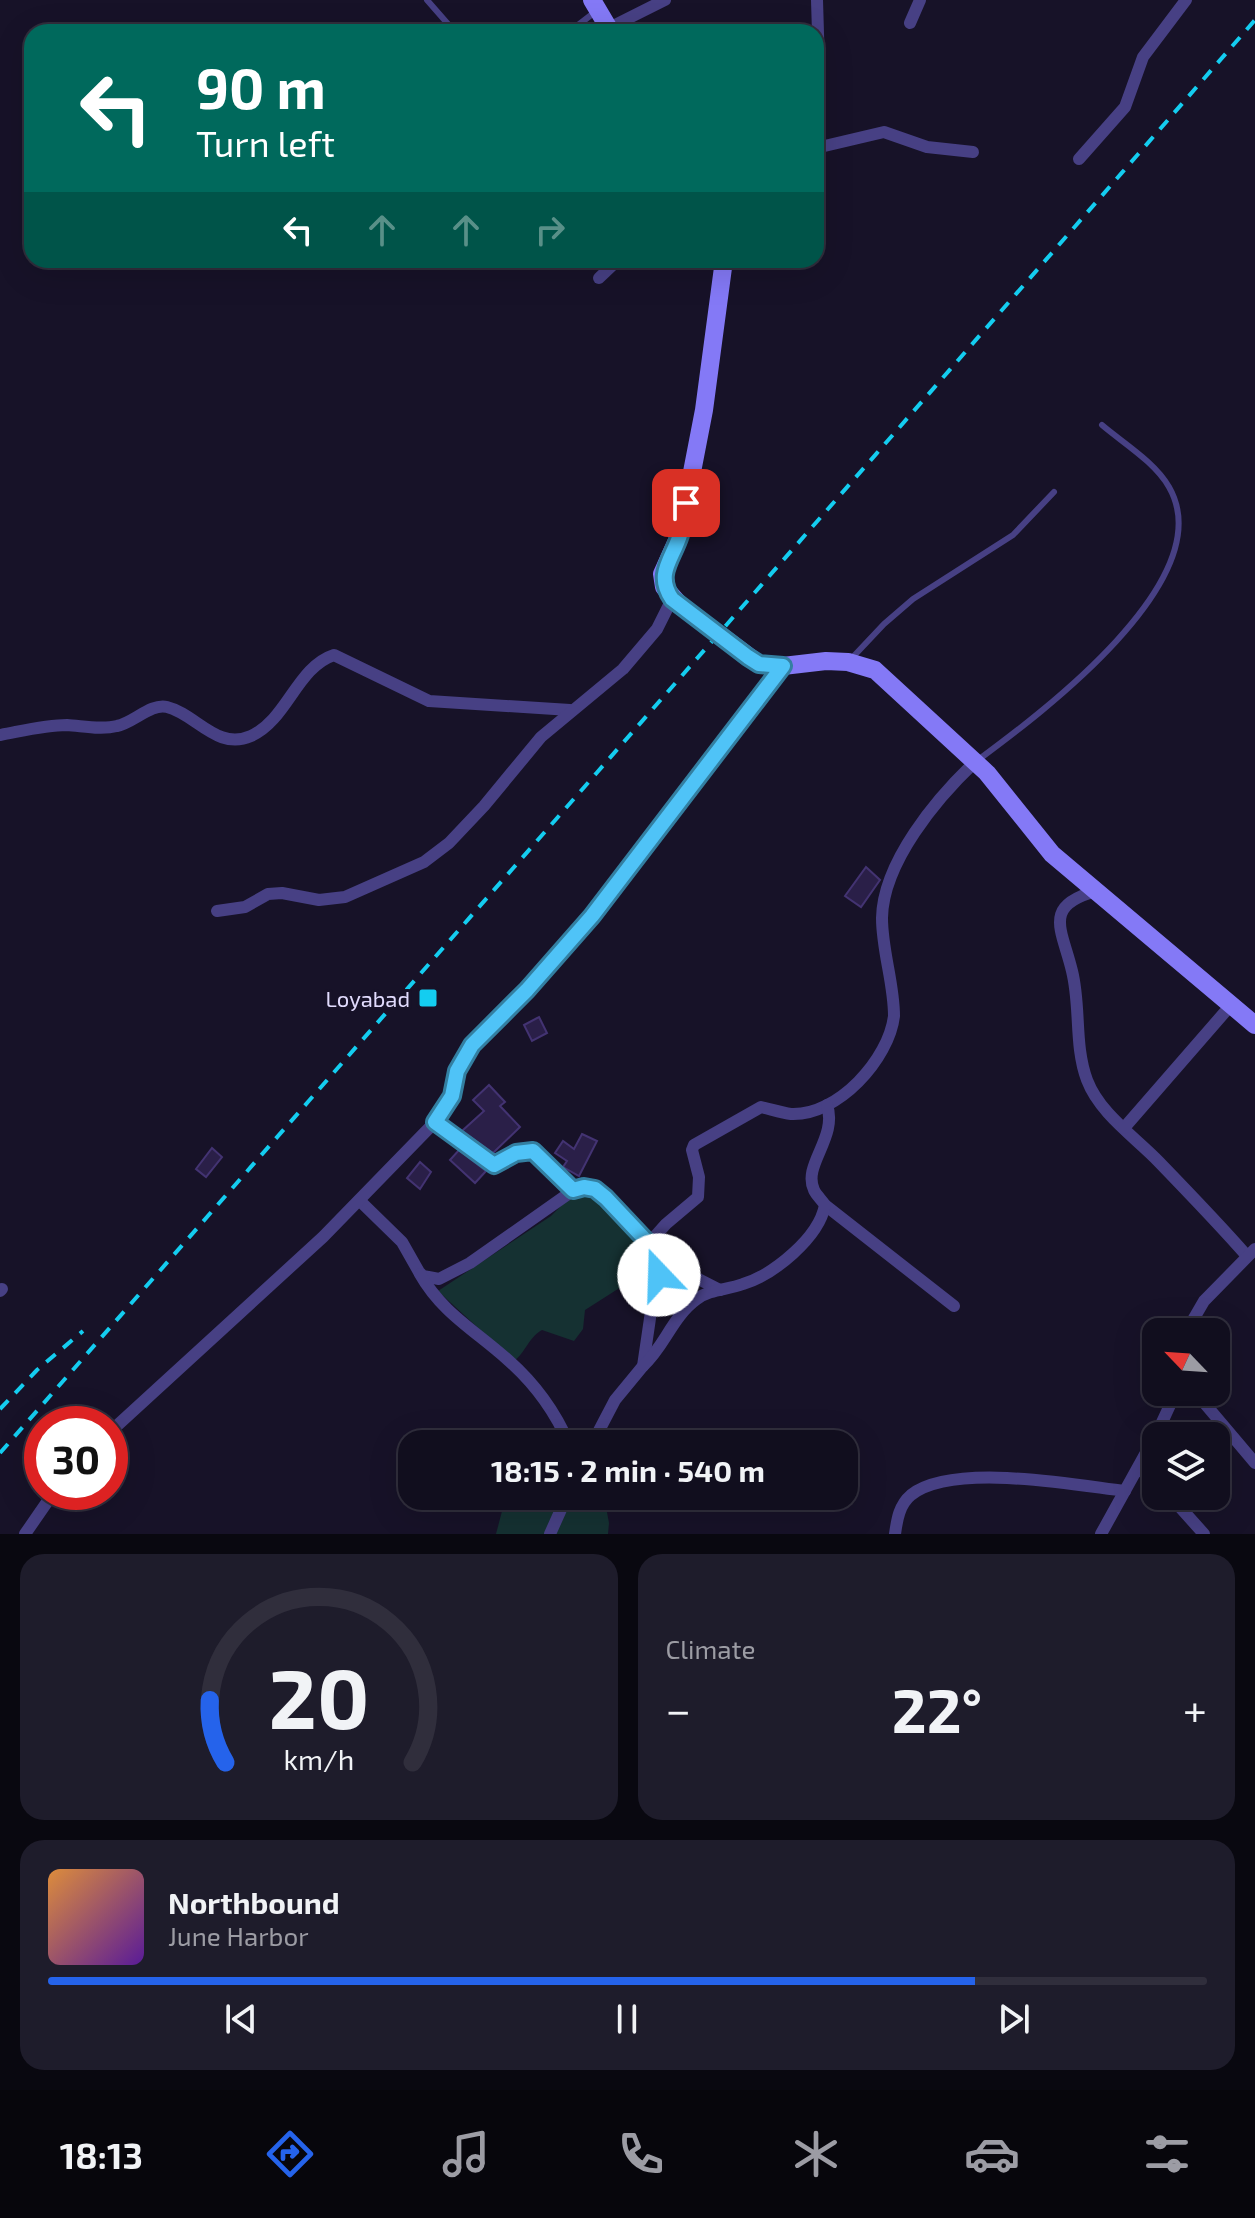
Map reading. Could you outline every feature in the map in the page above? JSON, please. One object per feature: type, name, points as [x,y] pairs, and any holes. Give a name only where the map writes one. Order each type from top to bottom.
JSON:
[{"type":"street","points":[[621,24],[665,0]]},
{"type":"street","points":[[817,0],[818,24]]},
{"type":"street","points":[[910,23],[920,0]]},
{"type":"street","points":[[1079,159],[1125,107],[1143,57],[1186,0]]},
{"type":"street","points":[[595,5],[606,24]]},
{"type":"street","points":[[824,146],[873,132],[884,132],[927,147],[973,152]]},
{"type":"street","points":[[599,278],[610,268]]},
{"type":"street","points":[[723,268],[704,410],[680,534],[662,574],[664,587],[672,599],[759,664],[783,666],[848,662],[875,670],[981,767],[1035,829],[1052,854],[1255,1025]]},
{"type":"street","points":[[217,911],[245,907],[268,894],[282,893],[319,900],[345,897],[424,862],[456,836],[541,737],[623,669],[657,629],[672,599]]},
{"type":"street","points":[[0,735],[64,725],[112,727],[131,723],[154,707],[167,707],[223,738],[237,739],[262,729],[316,666],[334,655],[429,701],[570,710]]},
{"type":"street","points":[[128,1415],[360,1201],[435,1122],[452,1096],[457,1071],[472,1045],[527,990],[592,916],[783,666]]},
{"type":"street","points":[[649,1243],[698,1197],[699,1177],[692,1150],[694,1145],[761,1107],[795,1114],[827,1105],[855,1084],[888,1041],[894,1005],[882,919],[888,889],[926,814],[981,767]]},
{"type":"street","points":[[1096,891],[1066,903],[1060,911],[1059,921],[1075,986],[1084,1072],[1098,1100],[1251,1252],[1204,1301],[1194,1318]]},
{"type":"street","points":[[1124,1128],[1231,1005]]},
{"type":"street","points":[[827,1105],[830,1129],[816,1161],[813,1189],[825,1205],[954,1306]]},
{"type":"street","points":[[435,1122],[494,1165],[516,1153],[533,1151],[573,1190]]},
{"type":"street","points":[[419,1272],[432,1279],[451,1274],[573,1190],[584,1187],[601,1193],[649,1243],[657,1258],[659,1275],[648,1318],[643,1366]]},
{"type":"street","points":[[360,1201],[402,1242],[449,1313],[507,1359],[536,1388],[563,1430]]},
{"type":"street","points":[[599,1430],[615,1400],[663,1344],[683,1311],[706,1293],[756,1280],[780,1265],[818,1222],[825,1205]]},
{"type":"street","points":[[657,1258],[720,1290]]},
{"type":"street","points":[[1101,1534],[1169,1406]]},
{"type":"street","points":[[1207,1406],[1255,1463]]},
{"type":"street","points":[[1138,1468],[1142,1471]]},
{"type":"street","points":[[895,1534],[902,1505],[912,1494],[955,1480],[992,1477],[1125,1491]]},
{"type":"street","points":[[25,1534],[42,1510]]},
{"type":"street","points":[[550,1534],[561,1510]]},
{"type":"street","points":[[1183,1510],[1204,1534]]},
{"type":"lane","points":[[427,0],[448,24]]},
{"type":"lane","points":[[577,24],[595,5]]},
{"type":"lane","points":[[981,767],[1103,656],[1143,610],[1168,567],[1179,532],[1177,508],[1170,488],[1159,474],[1102,425]]},
{"type":"lane","points":[[848,662],[913,599],[1013,535],[1054,492]]},
{"type":"green space","points":[[576,1191],[596,1200],[636,1240],[629,1266],[632,1280],[585,1310],[583,1329],[574,1341],[542,1330],[514,1361],[438,1291],[551,1216]]},
{"type":"green space","points":[[502,1510],[607,1510],[609,1523],[608,1534],[496,1534]]},
{"type":"building","points":[[866,867],[880,880],[861,907],[845,896]]},
{"type":"building","points":[[539,1017],[547,1033],[532,1041],[524,1025]]},
{"type":"building","points":[[489,1085],[505,1102],[500,1106],[520,1127],[493,1153],[462,1131],[484,1111],[473,1100]]},
{"type":"building","points":[[582,1134],[597,1141],[579,1176],[563,1167],[567,1161],[555,1153],[563,1141],[574,1149]]},
{"type":"building","points":[[212,1148],[222,1157],[206,1177],[196,1169]]},
{"type":"building","points":[[459,1150],[486,1171],[475,1183],[450,1160]]},
{"type":"building","points":[[420,1162],[431,1172],[420,1189],[407,1178]]},
{"type":"railway","points":[[0,1453],[1255,20]]},
{"type":"railway","points":[[0,1409],[37,1370],[83,1331]]},
{"type":"place","name":"Loyabad","points":[[428,998]]},
{"type":"route","points":[[659,1275],[654,1249],[601,1193],[584,1187],[573,1190],[533,1151],[516,1153],[494,1165],[435,1122],[452,1096],[457,1071],[472,1045],[527,990],[592,916],[783,666],[759,664],[748,657],[672,599],[664,587],[662,574],[680,534],[686,503]]}]
